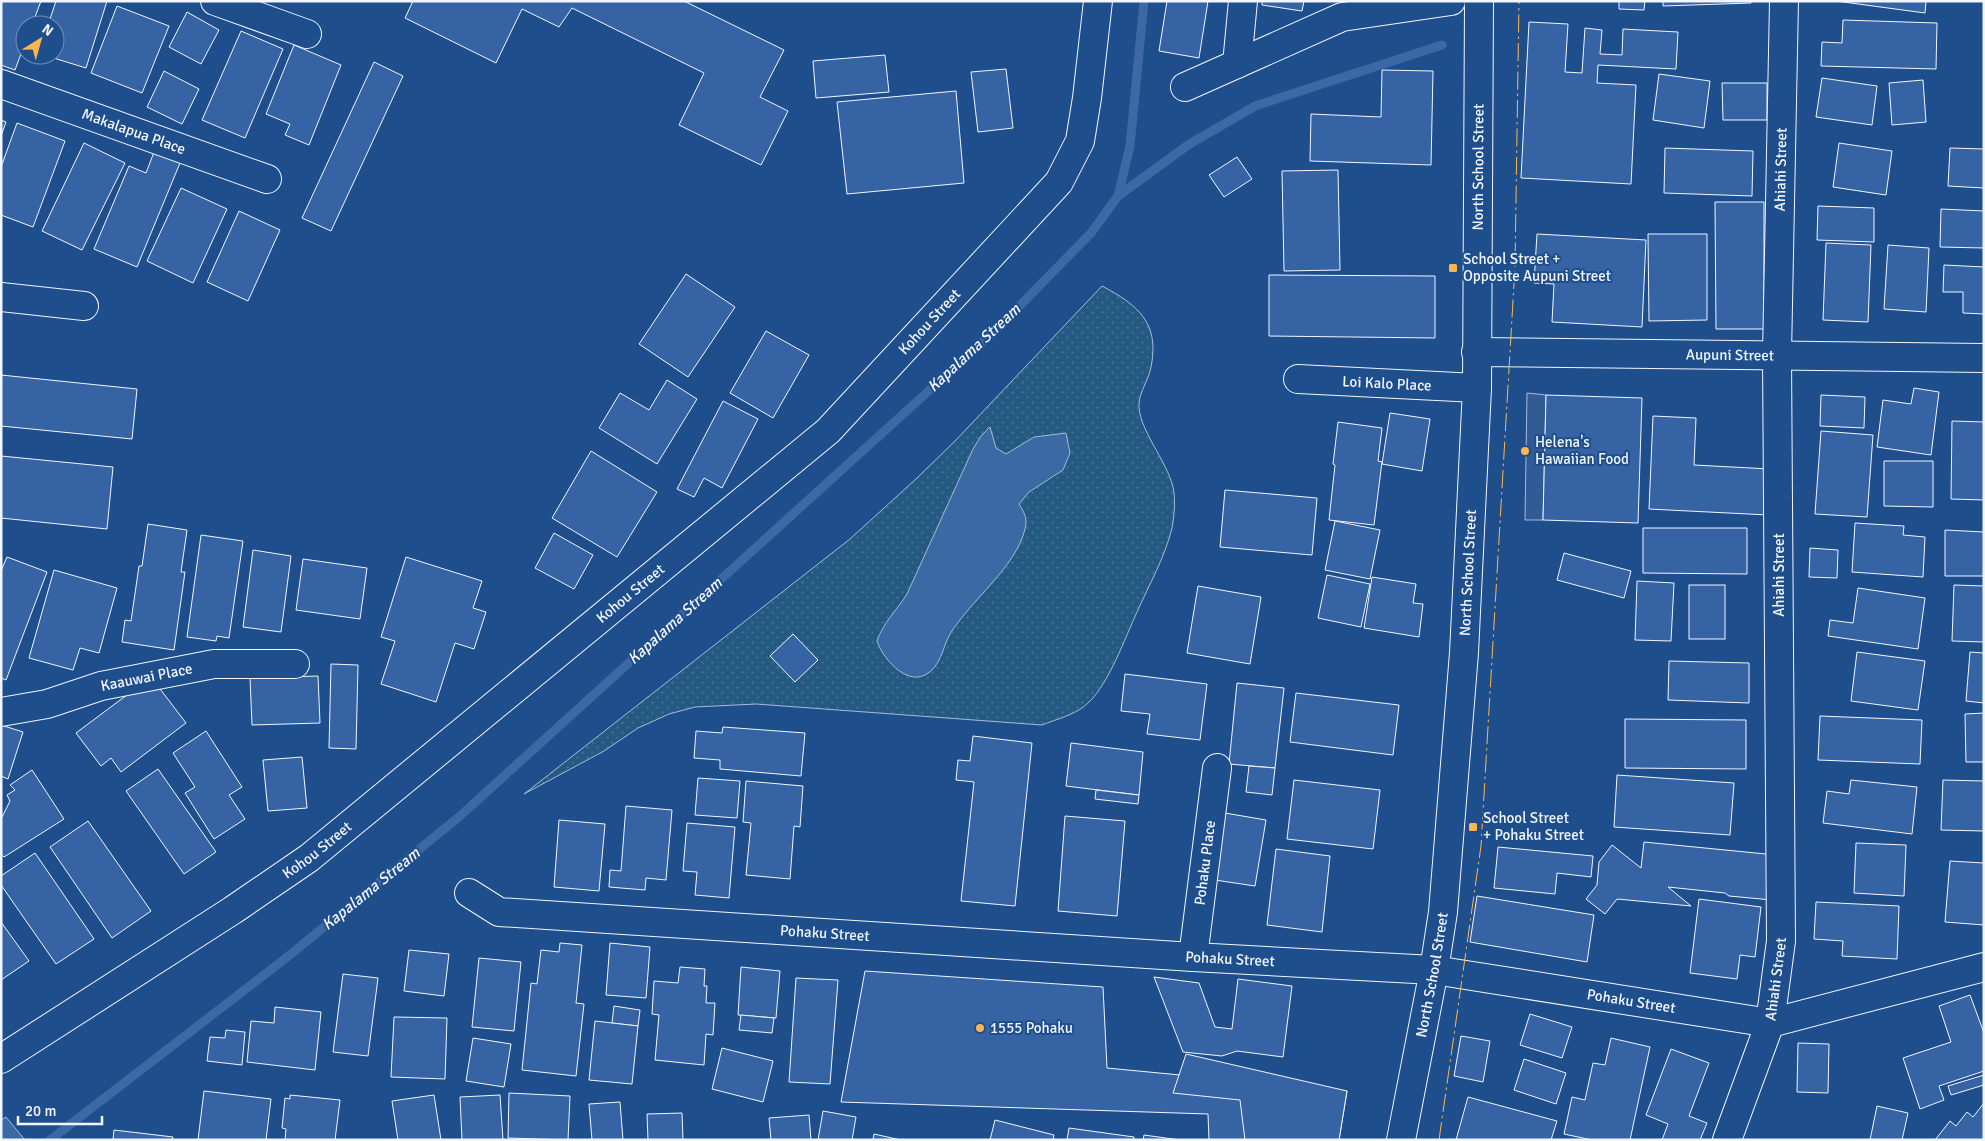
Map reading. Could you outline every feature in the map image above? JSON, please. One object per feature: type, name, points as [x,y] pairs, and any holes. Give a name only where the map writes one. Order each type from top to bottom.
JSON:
[{"type":"street","points":[[215,1],[307,34]]},
{"type":"street","name":"Kohou Street","points":[[1,1059],[233,910],[309,858],[828,431],[1059,182],[1080,140],[1087,98],[1098,1]]},
{"type":"street","points":[[1237,64],[1243,1]]},
{"type":"street","points":[[1185,87],[1237,64],[1342,9],[1452,1]]},
{"type":"street","name":"North School Street","points":[[1402,1140],[1443,912],[1464,653],[1477,388],[1479,1]]},
{"type":"street","name":"Ahiahi Street","points":[[1726,1140],[1770,1023],[1781,941],[1777,355],[1784,1]]},
{"type":"street","name":"Makalapua Place","points":[[1,84],[267,179]]},
{"type":"street","points":[[1,297],[84,306]]},
{"type":"street","name":"Aupuni Street","points":[[1476,352],[1984,358]]},
{"type":"street","name":"Loi Kalo Place","points":[[1298,378],[1477,388]]},
{"type":"street","name":"Kaauwai Place","points":[[1,712],[47,704],[101,686],[214,664],[295,664]]},
{"type":"street","name":"Pohaku Place","points":[[1193,958],[1217,768]]},
{"type":"street","name":"Pohaku Street","points":[[469,893],[499,912],[1193,958],[1434,970],[1770,1023],[1984,967]]},
{"type":"shaded area","points":[[1102,286],[1136,308],[1149,327],[1153,352],[1150,372],[1140,398],[1140,412],[1147,433],[1170,477],[1174,492],[1174,508],[1169,539],[1156,571],[1110,672],[1089,702],[1067,716],[1042,725],[756,704],[695,707],[669,714],[638,728],[604,751],[524,794],[850,539],[955,441]]},
{"type":"shaded area","points":[[1527,393],[1546,395],[1543,520],[1525,520]]},
{"type":"shaded area","points":[[990,427],[996,448],[1006,454],[1034,437],[1066,433],[1070,453],[1063,470],[1029,492],[1019,504],[1026,519],[1020,543],[1003,570],[950,634],[935,667],[925,675],[910,676],[895,668],[877,641],[886,622],[907,594],[973,449],[981,436]]},
{"type":"shaded area","points":[[6,1117],[25,1140],[1,1140],[1,1120]]},
{"type":"building","points":[[1,1],[41,1],[36,15],[15,15],[15,65],[17,65],[15,70],[1,65]]},
{"type":"building","points":[[56,1],[107,1],[86,68],[65,62],[65,15],[51,15]]},
{"type":"building","points":[[413,1],[684,1],[784,50],[760,97],[788,111],[761,165],[679,125],[704,73],[572,8],[559,27],[522,9],[496,63],[405,18]]},
{"type":"building","points":[[1167,1],[1208,1],[1199,58],[1159,51]]},
{"type":"building","points":[[1262,1],[1304,1],[1302,11],[1262,5]]},
{"type":"building","points":[[1619,1],[1645,1],[1644,10],[1619,9]]},
{"type":"building","points":[[1663,1],[1751,1],[1751,3],[1663,6]]},
{"type":"building","points":[[1836,1],[1926,1],[1925,13]]},
{"type":"building","points":[[117,6],[169,26],[142,93],[91,73]]},
{"type":"building","points":[[187,12],[219,30],[201,64],[169,47]]},
{"type":"building","points":[[1843,20],[1937,23],[1936,69],[1821,66],[1822,42],[1842,43]]},
{"type":"building","points":[[1529,22],[1568,24],[1565,72],[1582,73],[1585,28],[1602,30],[1600,54],[1622,55],[1623,29],[1678,32],[1676,69],[1598,65],[1597,83],[1636,85],[1631,184],[1521,178]]},
{"type":"building","points":[[241,31],[283,49],[245,138],[202,120]]},
{"type":"building","points":[[294,45],[341,65],[309,145],[285,135],[290,124],[266,114]]},
{"type":"building","points":[[885,55],[889,92],[816,98],[813,61]]},
{"type":"building","points":[[374,62],[403,76],[331,231],[302,218]]},
{"type":"building","points":[[1006,69],[1013,128],[978,132],[971,72]]},
{"type":"building","points":[[1382,70],[1433,71],[1431,165],[1310,161],[1311,114],[1381,117]]},
{"type":"building","points":[[164,71],[199,89],[182,124],[147,107]]},
{"type":"building","points":[[1659,74],[1710,81],[1704,128],[1653,120]]},
{"type":"building","points":[[1822,78],[1877,86],[1872,125],[1816,117]]},
{"type":"building","points":[[1923,80],[1926,122],[1892,125],[1889,83]]},
{"type":"building","points":[[1722,83],[1767,83],[1767,120],[1723,120]]},
{"type":"building","points":[[956,91],[964,183],[847,194],[837,102]]},
{"type":"building","points":[[1,120],[6,122],[1,136]]},
{"type":"building","points":[[17,123],[65,141],[33,227],[1,215],[1,167]]},
{"type":"building","points":[[84,143],[125,163],[82,250],[42,231]]},
{"type":"building","points":[[1839,143],[1892,151],[1886,195],[1833,187]]},
{"type":"building","points":[[1665,148],[1753,151],[1752,196],[1664,193]]},
{"type":"building","points":[[1950,148],[1984,149],[1984,188],[1948,186]]},
{"type":"building","points":[[154,152],[180,163],[137,267],[94,249],[129,166],[146,173]]},
{"type":"building","points":[[1237,157],[1252,179],[1224,197],[1209,175]]},
{"type":"building","points":[[1338,170],[1340,270],[1284,271],[1282,171]]},
{"type":"building","points":[[181,188],[227,209],[193,283],[147,261]]},
{"type":"building","points":[[1715,202],[1764,202],[1764,329],[1716,329]]},
{"type":"building","points":[[1818,206],[1874,208],[1874,242],[1817,240]]},
{"type":"building","points":[[1941,209],[1984,211],[1984,248],[1940,247]]},
{"type":"building","points":[[239,211],[280,230],[248,301],[207,282]]},
{"type":"building","points":[[1537,234],[1646,240],[1642,327],[1552,322],[1554,284],[1534,283]]},
{"type":"building","points":[[1648,234],[1707,234],[1707,320],[1649,321]]},
{"type":"building","points":[[1826,243],[1871,245],[1868,322],[1823,320]]},
{"type":"building","points":[[1888,245],[1929,248],[1926,312],[1884,309]]},
{"type":"building","points":[[1944,265],[1984,267],[1984,314],[1963,313],[1963,292],[1943,292]]},
{"type":"building","points":[[686,274],[735,307],[688,377],[639,344]]},
{"type":"building","points":[[1269,275],[1435,276],[1435,338],[1269,336]]},
{"type":"building","points":[[766,331],[809,355],[773,418],[730,393]]},
{"type":"building","points":[[1,375],[137,389],[132,439],[1,426]]},
{"type":"building","points":[[667,380],[697,399],[657,464],[599,428],[620,393],[649,410]]},
{"type":"building","points":[[1914,388],[1939,392],[1931,455],[1877,447],[1883,400],[1911,404]]},
{"type":"building","points":[[1546,395],[1642,398],[1638,523],[1543,520]]},
{"type":"building","points":[[1821,395],[1865,397],[1864,428],[1820,426]]},
{"type":"building","points":[[723,401],[758,419],[722,488],[704,478],[694,497],[677,489]]},
{"type":"building","points":[[1390,413],[1430,419],[1422,471],[1382,464]]},
{"type":"building","points":[[1653,416],[1696,418],[1694,465],[1770,469],[1768,515],[1649,509]]},
{"type":"building","points":[[1952,421],[1984,422],[1984,500],[1951,499]]},
{"type":"building","points":[[1338,422],[1382,428],[1378,461],[1382,462],[1374,525],[1329,520]]},
{"type":"building","points":[[1821,431],[1873,435],[1867,517],[1815,514]]},
{"type":"building","points":[[591,451],[657,492],[617,557],[552,518]]},
{"type":"building","points":[[1,456],[113,467],[107,529],[1,518]]},
{"type":"building","points":[[1884,461],[1933,461],[1933,507],[1884,506]]},
{"type":"building","points":[[1225,490],[1317,498],[1312,555],[1220,547]]},
{"type":"building","points":[[1335,521],[1380,530],[1370,579],[1325,570]]},
{"type":"building","points":[[1855,523],[1904,526],[1903,535],[1925,537],[1923,577],[1852,572]]},
{"type":"building","points":[[148,524],[187,530],[181,572],[185,572],[174,650],[122,642],[125,620],[131,621],[139,566],[142,566]]},
{"type":"building","points":[[1643,528],[1747,528],[1747,574],[1643,573]]},
{"type":"building","points":[[1945,530],[1984,532],[1984,576],[1945,576]]},
{"type":"building","points":[[554,533],[593,555],[574,589],[535,568]]},
{"type":"building","points":[[201,535],[243,541],[229,638],[217,636],[216,641],[187,637]]},
{"type":"building","points":[[1810,548],[1838,550],[1837,578],[1809,577]]},
{"type":"building","points":[[253,550],[291,556],[281,632],[243,627]]},
{"type":"building","points":[[1564,553],[1631,571],[1624,598],[1557,580]]},
{"type":"building","points":[[7,557],[47,572],[6,680],[1,678],[1,571]]},
{"type":"building","points":[[406,557],[482,581],[473,608],[486,612],[474,649],[455,643],[436,702],[381,684],[395,641],[381,637]]},
{"type":"building","points":[[303,559],[367,568],[360,619],[296,610]]},
{"type":"building","points":[[54,570],[117,588],[99,653],[80,648],[73,670],[29,658]]},
{"type":"building","points":[[1327,575],[1370,584],[1361,627],[1318,618]]},
{"type":"building","points":[[1372,577],[1416,584],[1413,603],[1423,604],[1419,637],[1364,628]]},
{"type":"building","points":[[1637,581],[1674,583],[1671,641],[1635,640]]},
{"type":"building","points":[[1689,585],[1725,585],[1725,639],[1689,639]]},
{"type":"building","points":[[1954,585],[1984,586],[1984,642],[1952,641]]},
{"type":"building","points":[[1198,586],[1261,597],[1250,664],[1187,653]]},
{"type":"building","points":[[1858,588],[1925,598],[1918,649],[1828,636],[1830,620],[1853,623]]},
{"type":"building","points":[[793,634],[818,660],[795,682],[770,656]]},
{"type":"building","points":[[1857,652],[1925,661],[1918,710],[1851,701]]},
{"type":"building","points":[[1970,652],[1984,653],[1984,703],[1966,701]]},
{"type":"building","points":[[1669,661],[1749,663],[1749,703],[1668,700]]},
{"type":"building","points":[[331,664],[358,665],[356,749],[329,748]]},
{"type":"building","points":[[1125,674],[1207,684],[1200,740],[1147,734],[1150,714],[1121,711]]},
{"type":"building","points":[[318,676],[320,723],[252,725],[250,678]]},
{"type":"building","points":[[151,677],[186,723],[121,772],[111,758],[101,766],[76,733]]},
{"type":"building","points":[[1237,683],[1284,688],[1275,768],[1229,764]]},
{"type":"building","points":[[1296,693],[1399,705],[1393,755],[1290,742]]},
{"type":"building","points":[[1984,713],[1984,762],[1966,762],[1965,714]]},
{"type":"building","points":[[1820,716],[1922,720],[1920,764],[1818,760]]},
{"type":"building","points":[[1625,719],[1746,720],[1746,769],[1625,768]]},
{"type":"building","points":[[1,725],[23,732],[8,779],[1,776]]},
{"type":"building","points":[[723,727],[805,733],[801,776],[720,769],[720,760],[694,758],[696,731],[722,733]]},
{"type":"building","points":[[206,731],[242,787],[229,795],[245,819],[214,839],[185,793],[195,787],[173,753]]},
{"type":"building","points":[[973,736],[1032,743],[1015,906],[961,901],[974,782],[956,780],[958,760],[970,761]]},
{"type":"building","points":[[1071,743],[1143,752],[1139,795],[1066,786]]},
{"type":"building","points":[[302,757],[307,808],[268,811],[263,760]]},
{"type":"building","points":[[1249,766],[1275,768],[1272,795],[1246,792]]},
{"type":"building","points":[[158,769],[216,852],[184,874],[126,791]]},
{"type":"building","points":[[32,770],[64,819],[4,857],[1,854],[1,819],[10,801],[7,795],[15,790],[10,785]]},
{"type":"building","points":[[1617,775],[1734,783],[1730,835],[1614,827]]},
{"type":"building","points":[[698,778],[740,781],[737,818],[695,815]]},
{"type":"building","points":[[1294,780],[1380,790],[1373,849],[1287,839]]},
{"type":"building","points":[[1851,780],[1917,787],[1912,834],[1823,823],[1827,791],[1849,794]]},
{"type":"building","points":[[1943,780],[1984,781],[1984,831],[1941,830]]},
{"type":"building","points":[[746,781],[803,786],[800,827],[794,826],[790,879],[746,875],[751,823],[743,822]]},
{"type":"building","points":[[1096,790],[1139,795],[1138,804],[1095,799]]},
{"type":"building","points":[[626,806],[672,810],[666,880],[646,878],[645,890],[609,887],[610,870],[621,871]]},
{"type":"building","points":[[1219,812],[1266,820],[1255,886],[1208,879]]},
{"type":"building","points":[[1065,816],[1125,821],[1117,916],[1058,911]]},
{"type":"building","points":[[559,820],[605,824],[599,891],[554,887]]},
{"type":"building","points":[[88,821],[151,911],[112,938],[50,847]]},
{"type":"building","points":[[687,823],[735,827],[729,898],[695,895],[697,872],[683,871]]},
{"type":"building","points":[[1644,842],[1776,855],[1772,900],[1668,887],[1691,906],[1617,899],[1605,914],[1586,899],[1597,885],[1599,862],[1612,845],[1641,868]]},
{"type":"building","points":[[1856,843],[1906,845],[1904,896],[1854,893]]},
{"type":"building","points":[[1498,847],[1593,856],[1591,877],[1557,873],[1555,894],[1494,888]]},
{"type":"building","points":[[1276,849],[1330,856],[1322,932],[1267,925]]},
{"type":"building","points":[[35,853],[94,939],[56,964],[1,885],[1,876]]},
{"type":"building","points":[[1950,861],[1984,863],[1984,925],[1945,922]]},
{"type":"building","points":[[1477,896],[1594,915],[1587,962],[1470,942]]},
{"type":"building","points":[[1699,899],[1761,907],[1755,957],[1740,955],[1737,979],[1690,973]]},
{"type":"building","points":[[1816,902],[1899,906],[1897,959],[1842,956],[1843,941],[1814,939]]},
{"type":"building","points":[[1,922],[29,961],[1,980]]},
{"type":"building","points":[[560,943],[582,945],[576,1003],[584,1004],[576,1076],[522,1070],[531,983],[537,984],[541,950],[559,952]]},
{"type":"building","points":[[610,943],[650,947],[646,998],[606,995]]},
{"type":"building","points":[[409,950],[449,954],[444,996],[404,991]]},
{"type":"building","points":[[479,958],[521,962],[514,1031],[472,1027]]},
{"type":"building","points":[[680,967],[705,969],[706,1003],[715,1003],[713,1035],[706,1034],[704,1065],[655,1060],[659,1015],[652,1014],[654,981],[678,983]]},
{"type":"building","points":[[741,967],[780,971],[776,1018],[738,1015]]},
{"type":"building","name":"1555 Pohaku","points":[[865,971],[1103,987],[1107,1068],[1347,1091],[1339,1140],[1209,1140],[1208,1114],[841,1102]]},
{"type":"building","points":[[343,974],[378,978],[368,1056],[333,1052]]},
{"type":"building","points":[[1154,977],[1199,983],[1215,1027],[1232,1029],[1238,979],[1292,986],[1283,1057],[1237,1051],[1222,1056],[1183,1052]]},
{"type":"building","points":[[796,978],[838,980],[830,1084],[789,1082]]},
{"type":"building","points":[[1970,995],[1984,1033],[1984,1071],[1939,1086],[1944,1100],[1920,1109],[1903,1058],[1951,1042],[1939,1006]]},
{"type":"building","points":[[614,1006],[640,1010],[638,1026],[612,1023]]},
{"type":"building","points":[[275,1007],[321,1012],[315,1070],[247,1062],[251,1021],[274,1023]]},
{"type":"building","points":[[1530,1014],[1572,1027],[1562,1058],[1520,1045]]},
{"type":"building","points":[[741,1015],[774,1018],[772,1033],[739,1030]]},
{"type":"building","points":[[394,1017],[447,1018],[445,1079],[391,1077]]},
{"type":"building","points":[[595,1021],[638,1026],[632,1084],[589,1080]]},
{"type":"building","points":[[226,1030],[245,1032],[242,1065],[207,1061],[210,1037],[225,1038]]},
{"type":"building","points":[[1461,1036],[1490,1041],[1483,1082],[1454,1076]]},
{"type":"building","points":[[473,1038],[511,1044],[504,1087],[466,1081]]},
{"type":"building","points":[[1611,1038],[1650,1047],[1630,1140],[1592,1140],[1564,1134],[1572,1097],[1585,1100],[1593,1063],[1605,1065]]},
{"type":"building","points":[[1798,1043],[1829,1044],[1828,1093],[1797,1092]]},
{"type":"building","points":[[722,1048],[773,1061],[763,1102],[712,1089]]},
{"type":"building","points":[[1671,1049],[1709,1063],[1689,1116],[1707,1123],[1700,1140],[1662,1140],[1668,1124],[1646,1115]]},
{"type":"building","points":[[1186,1054],[1347,1091],[1339,1140],[1245,1140],[1240,1100],[1173,1093]]},
{"type":"building","points":[[1524,1059],[1566,1073],[1556,1104],[1514,1090]]},
{"type":"building","points":[[1984,1075],[1984,1085],[1951,1095],[1948,1086]]},
{"type":"building","points":[[204,1091],[271,1099],[266,1140],[198,1140]]},
{"type":"building","points":[[509,1093],[570,1096],[568,1140],[508,1138]]},
{"type":"building","points":[[290,1095],[340,1100],[335,1140],[285,1140],[286,1129],[282,1128],[285,1098],[290,1099]]},
{"type":"building","points":[[434,1095],[441,1140],[398,1140],[392,1101]]},
{"type":"building","points":[[500,1095],[503,1140],[462,1140],[460,1097]]},
{"type":"building","points":[[1468,1097],[1557,1121],[1551,1140],[1456,1140]]},
{"type":"building","points":[[620,1102],[623,1140],[592,1140],[589,1104]]},
{"type":"building","points":[[1984,1103],[1984,1140],[1935,1140],[1950,1121],[1956,1126],[1967,1112],[1973,1117]]},
{"type":"building","points":[[1877,1106],[1908,1113],[1902,1140],[1870,1140]]},
{"type":"building","points":[[823,1111],[856,1117],[852,1140],[818,1140]]},
{"type":"building","points":[[682,1113],[683,1140],[648,1140],[647,1114]]},
{"type":"building","points":[[809,1115],[811,1140],[771,1140],[769,1118]]},
{"type":"building","points":[[995,1120],[1054,1135],[1053,1140],[990,1140]]},
{"type":"building","points":[[1069,1128],[1134,1137],[1134,1140],[1067,1140]]},
{"type":"building","points":[[114,1130],[173,1137],[172,1140],[113,1140]]},
{"type":"building","points":[[874,1134],[901,1140],[873,1140]]},
{"type":"building","points":[[1144,1135],[1180,1140],[1143,1140]]},
{"type":"waterway","name":"Kapalama Stream","points":[[50,1140],[286,958],[460,816],[998,328],[1091,233],[1118,196],[1130,146],[1144,1]]},
{"type":"waterway","points":[[1118,196],[1188,145],[1255,106],[1442,45]]},
{"type":"power","points":[[1439,1140],[1481,846],[1515,267],[1519,1]]},
{"type":"place","name":"School Street + Opposite Aupuni Street","points":[[1453,268]]},
{"type":"place","name":"Helena's Hawaiian Food","points":[[1525,451]]},
{"type":"place","name":"School Street + Pohaku Street","points":[[1473,827]]},
{"type":"place","name":"1555 Pohaku","points":[[980,1028]]}]
